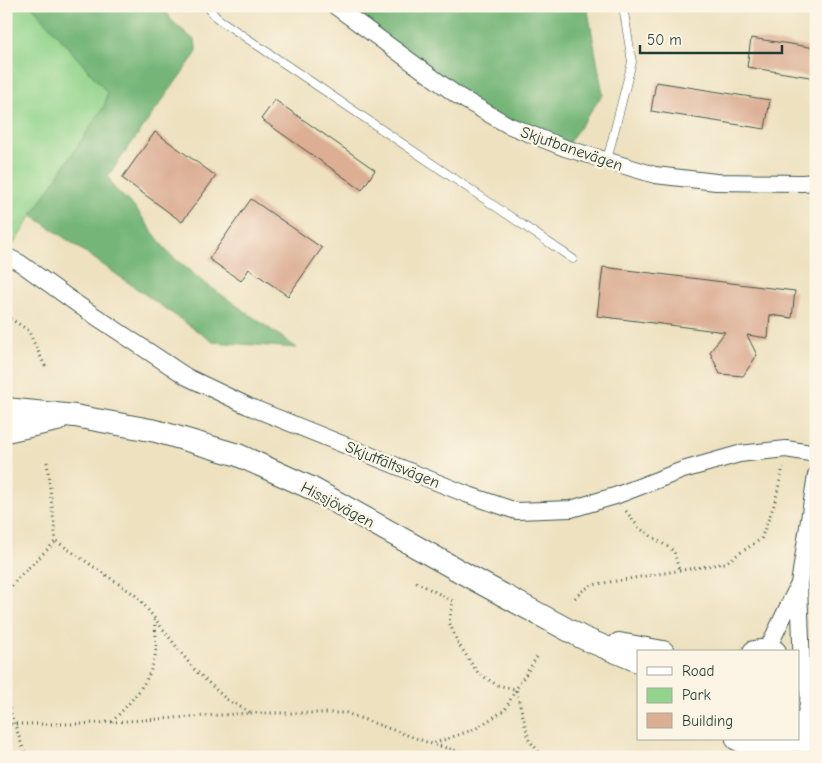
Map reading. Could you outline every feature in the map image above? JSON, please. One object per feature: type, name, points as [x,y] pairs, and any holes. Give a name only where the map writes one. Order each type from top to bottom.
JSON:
[{"type":"main road","name":"Hissjövägen","points":[[6,409],[75,416],[156,431],[238,455],[311,488],[583,638],[637,660]]},
{"type":"main road","name":"Hissjövägen","points":[[6,431],[75,416]]},
{"type":"main road","name":"Hissjövägen","points":[[583,638],[652,650]]},
{"type":"main road","points":[[800,727],[810,711],[807,678]]},
{"type":"main road","points":[[800,738],[816,742]]},
{"type":"main road","points":[[739,740],[757,749],[780,746],[789,740]]},
{"type":"street","name":"Skjutbanevägen","points":[[335,6],[458,96],[508,125],[565,148],[655,175],[716,182],[816,182]]},
{"type":"street","name":"Skjutfältsvägen","points":[[6,256],[20,263],[80,306],[187,376],[248,406],[466,494],[516,511],[571,509],[615,496],[683,470],[739,454],[786,449],[816,454]]},
{"type":"street","points":[[807,678],[800,584],[816,475]]},
{"type":"street","points":[[767,650],[800,584]]},
{"type":"lane","points":[[207,6],[217,18],[572,259]]},
{"type":"lane","points":[[607,160],[632,62],[623,6]]},
{"type":"path","points":[[6,316],[28,330],[46,368]]},
{"type":"path","points":[[575,598],[582,590],[592,585],[725,563],[761,538],[775,502],[786,449]]},
{"type":"path","points":[[47,462],[56,541],[138,598],[193,668],[226,699],[251,713]]},
{"type":"path","points":[[615,496],[639,528],[674,551],[679,571]]},
{"type":"path","points":[[6,594],[17,579],[56,541]]},
{"type":"path","points":[[416,582],[453,601],[449,622],[458,643],[478,673],[497,685],[516,689]]},
{"type":"path","points":[[112,723],[143,688],[152,667],[156,650],[154,617]]},
{"type":"path","points":[[432,744],[475,729],[505,710],[516,689],[537,658]]},
{"type":"path","points":[[516,689],[529,740],[543,757]]},
{"type":"path","points":[[6,699],[26,757]]},
{"type":"path","points":[[6,724],[112,723],[251,713],[346,713],[432,744],[479,757]]},
{"type":"green space","points":[[6,6],[32,6],[107,92],[105,105],[6,256]]},
{"type":"green space","points":[[32,6],[164,6],[171,20],[195,41],[197,52],[108,176],[114,188],[136,209],[168,253],[202,281],[297,348],[213,342],[32,215],[105,105],[107,92]]},
{"type":"green space","points":[[335,6],[587,6],[603,94],[565,148],[508,125]]},
{"type":"building","points":[[751,38],[816,48],[816,78],[747,67]]},
{"type":"building","points":[[656,82],[770,100],[765,129],[651,111]]},
{"type":"building","points":[[275,100],[375,170],[362,190],[261,119]]},
{"type":"building","points":[[155,132],[216,176],[182,222],[122,178]]},
{"type":"building","points":[[251,199],[322,248],[288,296],[249,269],[241,281],[209,259]]},
{"type":"building","points":[[603,267],[795,291],[792,318],[770,315],[768,338],[747,335],[757,355],[743,376],[720,374],[710,352],[725,332],[597,316]]}]
